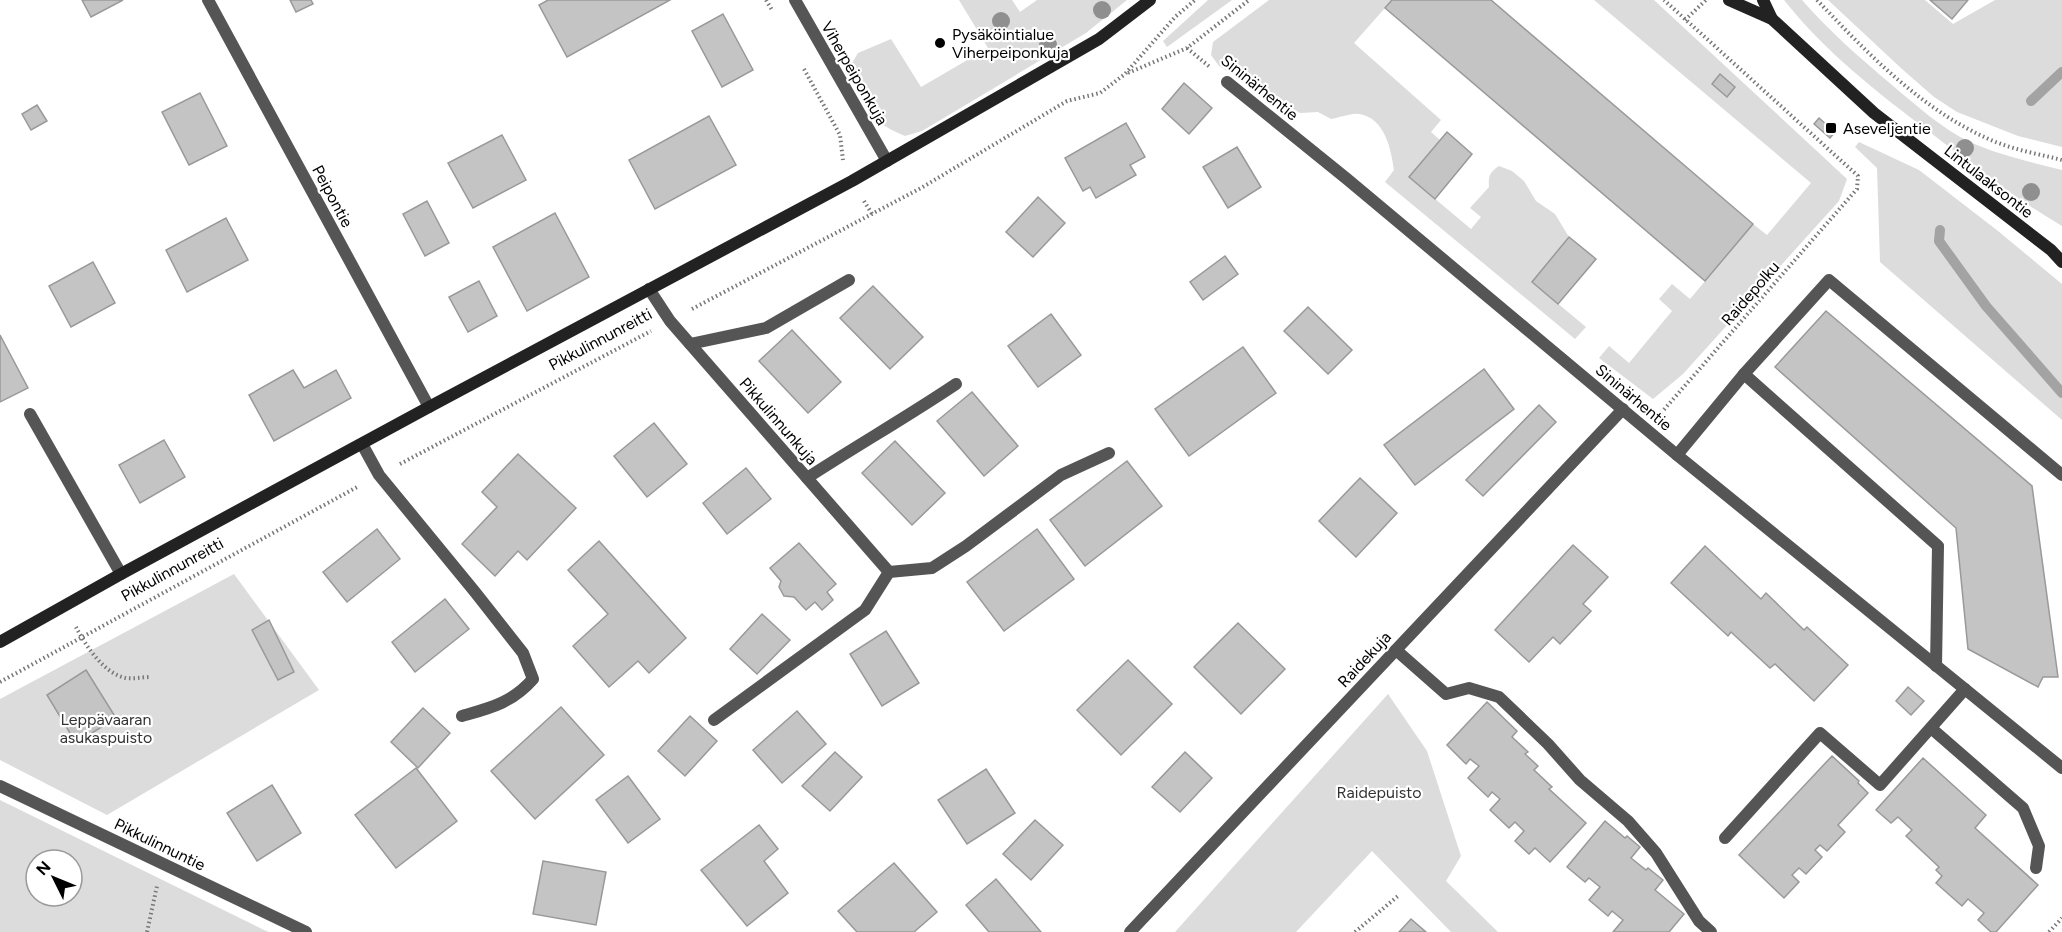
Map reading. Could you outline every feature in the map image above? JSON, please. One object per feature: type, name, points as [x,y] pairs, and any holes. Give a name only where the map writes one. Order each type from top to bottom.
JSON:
[{"type":"street","name":"Peipontie","points":[[208,0],[429,407]]},
{"type":"street","name":"Viherpeiponkuja","points":[[795,0],[887,161]]},
{"type":"street","name":"Pikkulinnunreitti","points":[[0,642],[429,407],[852,181],[1099,39],[1150,0]]},
{"type":"street","name":"Lintulaaksontie","points":[[1729,0],[1772,19],[1874,113],[2057,252],[2062,262]]},
{"type":"street","name":"Lintulaaksontie","points":[[1763,0],[1772,19]]},
{"type":"street","name":"Sininärhentie","points":[[1227,82],[1347,179],[1677,455],[2062,768]]},
{"type":"street","points":[[690,344],[766,328],[849,280]]},
{"type":"street","points":[[1677,455],[1744,374],[1829,280],[2062,475]]},
{"type":"street","name":"Pikkulinnunkuja","points":[[649,290],[670,321],[889,572]]},
{"type":"street","points":[[1744,374],[1938,546],[1936,666]]},
{"type":"street","points":[[807,478],[870,437],[909,416],[956,384]]},
{"type":"street","name":"Raidekuja","points":[[1130,932],[1623,409]]},
{"type":"street","points":[[30,414],[121,574]]},
{"type":"street","points":[[362,444],[379,475],[523,653],[532,680],[524,690],[502,704],[462,716]]},
{"type":"street","points":[[714,720],[865,610],[889,572],[932,568],[966,546],[1061,476],[1109,453]]},
{"type":"street","points":[[1396,650],[1446,694],[1469,688],[1499,697],[1548,744],[1580,780],[1628,821],[1656,854],[1699,921],[1711,932]]},
{"type":"street","points":[[1725,838],[1820,734],[1880,785],[1965,689]]},
{"type":"street","points":[[1931,728],[2023,808],[2039,846],[2036,868]]},
{"type":"street","name":"Pikkulinnuntie","points":[[0,786],[306,932]]},
{"type":"path","points":[[766,0],[772,10]]},
{"type":"path","name":"Pikkulinnunreitti","points":[[0,682],[379,475],[921,188],[1067,101],[1100,93],[1125,74],[1175,17],[1195,0]]},
{"type":"path","points":[[1125,74],[1187,48],[1249,0]]},
{"type":"path","points":[[1664,0],[1685,20],[1706,0]]},
{"type":"path","points":[[1817,0],[1865,49],[1948,117],[1993,141],[2062,160]]},
{"type":"path","name":"Raidepolku","points":[[1661,414],[1857,189],[1858,176],[1685,20]]},
{"type":"path","name":"Sininärhentie","points":[[1187,48],[1227,82]]},
{"type":"path","points":[[800,62],[840,135],[843,161],[852,181]]},
{"type":"path","points":[[91,649],[115,674],[128,678],[151,677]]},
{"type":"path","points":[[147,932],[162,863]]},
{"type":"path","points":[[1355,932],[1398,896]]},
{"type":"path","points":[[2049,932],[2062,918]]},
{"type":"green space","points":[[959,0],[1012,0],[1020,12],[1037,0],[1127,0],[1086,33],[922,131],[905,136],[891,130],[879,121],[870,109],[862,94],[852,63],[858,53],[891,39],[921,87],[988,48]]},
{"type":"green space","points":[[1208,0],[1232,0],[1167,47],[1163,41]]},
{"type":"green space","points":[[1269,0],[1392,0],[1354,43],[1441,120],[1431,132],[1440,140],[1409,177],[1471,229],[1481,217],[1470,208],[1489,187],[1489,177],[1494,170],[1499,166],[1512,171],[1524,181],[1536,201],[1555,214],[1569,237],[1532,282],[1586,327],[1575,339],[1385,182],[1394,170],[1393,162],[1385,136],[1375,121],[1359,114],[1331,119],[1318,112],[1300,113],[1219,66],[1211,55],[1213,42]]},
{"type":"green space","points":[[1594,0],[1654,0],[1847,179],[1839,201],[1683,374],[1653,399],[1599,358],[1609,346],[1629,363],[1672,311],[1659,299],[1672,284],[1690,299],[1753,224],[1767,235],[1811,183]]},
{"type":"green space","points":[[1784,0],[1802,0],[1857,55],[1920,109],[1949,130],[1992,151],[2062,170],[2062,226],[1995,182],[1872,87],[1817,37]]},
{"type":"green space","points":[[1828,0],[1925,0],[1953,24],[1995,0],[2062,0],[2062,147],[2018,136],[1957,112],[1934,97]]},
{"type":"green space","points":[[1859,142],[1919,170],[2062,284],[2062,420],[1880,262],[1877,168],[1855,147]]},
{"type":"green space","name":"Leppävaaran asukaspuisto","points":[[234,574],[319,690],[107,815],[0,760],[0,699]]},
{"type":"green space","name":"Raidepuisto","points":[[1388,694],[1427,751],[1461,856],[1446,881],[1498,932],[1451,932],[1372,851],[1296,932],[1175,932]]},
{"type":"green space","points":[[0,800],[269,932],[0,932]]},
{"type":"building","points":[[82,0],[123,0],[91,17]]},
{"type":"building","points":[[290,0],[311,0],[313,4],[296,12]]},
{"type":"building","points":[[548,0],[670,0],[567,57],[539,5]]},
{"type":"building","points":[[1392,0],[1491,0],[1753,224],[1705,281],[1385,8]]},
{"type":"building","points":[[1930,0],[1968,0],[1952,19]]},
{"type":"building","points":[[723,14],[753,70],[722,87],[692,31]]},
{"type":"building","points":[[1720,74],[1735,87],[1727,97],[1712,84]]},
{"type":"building","points":[[1184,83],[1212,108],[1189,134],[1162,109]]},
{"type":"building","points":[[200,93],[227,146],[189,165],[162,112]]},
{"type":"building","points":[[37,105],[47,121],[31,130],[22,114]]},
{"type":"building","points":[[709,116],[736,165],[655,209],[629,160]]},
{"type":"building","points":[[1819,118],[1835,132],[1830,138],[1814,124]]},
{"type":"building","points":[[1126,123],[1145,157],[1130,165],[1136,175],[1096,198],[1090,187],[1083,191],[1065,158]]},
{"type":"building","points":[[1447,132],[1472,154],[1435,199],[1409,177]]},
{"type":"building","points":[[502,135],[526,180],[473,208],[448,163]]},
{"type":"building","points":[[1237,147],[1261,187],[1228,208],[1203,167]]},
{"type":"building","points":[[1038,197],[1065,223],[1033,257],[1006,232]]},
{"type":"building","points":[[427,201],[449,243],[425,256],[403,214]]},
{"type":"building","points":[[555,213],[589,277],[527,311],[493,247]]},
{"type":"building","points":[[226,218],[248,260],[187,292],[166,250]]},
{"type":"building","points":[[1569,237],[1596,259],[1558,304],[1532,282]]},
{"type":"building","points":[[1225,256],[1238,274],[1203,300],[1190,282]]},
{"type":"building","points":[[93,262],[115,303],[71,327],[49,286]]},
{"type":"building","points":[[479,281],[497,316],[468,332],[449,297]]},
{"type":"building","points":[[873,286],[923,337],[890,369],[840,318]]},
{"type":"building","points":[[1308,307],[1352,350],[1328,374],[1284,331]]},
{"type":"building","points":[[1826,311],[2032,486],[2058,677],[2043,677],[2038,687],[1968,649],[1956,528],[1775,367]]},
{"type":"building","points":[[1051,314],[1081,355],[1038,387],[1008,346]]},
{"type":"building","points":[[792,330],[841,382],[808,413],[759,361]]},
{"type":"building","points":[[0,335],[28,388],[0,402]]},
{"type":"building","points":[[1243,347],[1276,393],[1189,456],[1155,409]]},
{"type":"building","points":[[1484,369],[1514,409],[1415,485],[1384,445]]},
{"type":"building","points":[[293,370],[304,388],[336,370],[351,398],[274,441],[249,395]]},
{"type":"building","points":[[972,392],[1018,446],[984,476],[937,421]]},
{"type":"building","points":[[1539,405],[1556,422],[1483,496],[1466,480]]},
{"type":"building","points":[[654,423],[687,464],[647,497],[614,456]]},
{"type":"building","points":[[164,440],[185,477],[140,503],[119,465]]},
{"type":"building","points":[[895,441],[945,493],[912,525],[862,473]]},
{"type":"building","points":[[518,454],[576,508],[527,560],[518,551],[495,576],[462,544],[497,507],[482,492]]},
{"type":"building","points":[[1127,461],[1162,506],[1085,566],[1050,520]]},
{"type":"building","points":[[746,468],[771,499],[727,534],[703,503]]},
{"type":"building","points":[[1360,478],[1397,513],[1356,557],[1319,521]]},
{"type":"building","points":[[377,529],[400,559],[347,602],[323,572]]},
{"type":"building","points":[[1037,529],[1074,579],[1004,631],[967,582]]},
{"type":"building","points":[[599,541],[686,638],[649,673],[638,661],[609,687],[573,646],[608,614],[568,570]]},
{"type":"building","points":[[799,543],[836,584],[827,592],[833,600],[822,610],[815,602],[806,610],[794,597],[784,596],[779,587],[781,581],[770,568]]},
{"type":"building","points":[[1573,545],[1608,577],[1583,604],[1591,611],[1560,644],[1553,637],[1529,662],[1495,630]]},
{"type":"building","points":[[1705,546],[1761,599],[1766,593],[1804,630],[1807,627],[1848,665],[1814,701],[1775,664],[1770,668],[1731,632],[1728,636],[1671,583]]},
{"type":"building","points":[[445,599],[469,629],[415,672],[392,642]]},
{"type":"building","points":[[762,614],[790,640],[757,674],[730,649]]},
{"type":"building","points":[[269,620],[294,672],[278,680],[252,630]]},
{"type":"building","points":[[1238,623],[1285,669],[1241,714],[1194,667]]},
{"type":"building","points":[[886,631],[919,683],[882,706],[850,654]]},
{"type":"building","points":[[1128,660],[1172,704],[1121,755],[1077,710]]},
{"type":"building","points":[[86,670],[116,718],[76,743],[47,695]]},
{"type":"building","points":[[1908,687],[1924,701],[1911,715],[1896,701]]},
{"type":"building","points":[[1487,702],[1517,731],[1512,737],[1528,752],[1525,754],[1538,766],[1534,770],[1552,787],[1549,789],[1586,823],[1550,862],[1535,848],[1529,854],[1515,841],[1524,831],[1515,822],[1509,828],[1490,810],[1500,799],[1492,792],[1488,797],[1468,778],[1479,766],[1470,759],[1466,764],[1447,745]]},
{"type":"building","points":[[561,707],[604,755],[535,819],[491,771]]},
{"type":"building","points":[[423,708],[450,733],[418,768],[391,742]]},
{"type":"building","points":[[797,711],[826,744],[782,783],[753,750]]},
{"type":"building","points":[[690,716],[717,741],[685,776],[658,751]]},
{"type":"building","points":[[835,752],[862,777],[830,811],[802,786]]},
{"type":"building","points":[[1185,752],[1212,778],[1180,812],[1152,787]]},
{"type":"building","points":[[1832,756],[1859,781],[1858,783],[1868,793],[1838,825],[1845,832],[1827,851],[1820,845],[1815,850],[1822,857],[1806,874],[1799,868],[1792,875],[1799,882],[1784,898],[1739,855]]},
{"type":"building","points":[[1923,758],[1986,815],[1975,828],[2038,885],[1996,932],[1991,932],[1978,920],[1984,913],[1968,899],[1962,906],[1936,883],[1942,876],[1936,870],[1939,867],[1906,836],[1912,830],[1898,817],[1891,823],[1876,810]]},
{"type":"building","points":[[416,768],[457,821],[396,868],[355,815]]},
{"type":"building","points":[[986,769],[1015,813],[967,844],[938,800]]},
{"type":"building","points":[[628,776],[660,819],[628,843],[596,800]]},
{"type":"building","points":[[272,785],[301,833],[257,861],[227,813]]},
{"type":"building","points":[[1035,820],[1063,845],[1031,880],[1003,854]]},
{"type":"building","points":[[1605,821],[1640,847],[1631,858],[1663,880],[1655,890],[1684,914],[1669,932],[1613,932],[1623,920],[1612,911],[1608,916],[1589,900],[1600,887],[1589,878],[1585,882],[1567,867]]},
{"type":"building","points":[[759,825],[778,849],[764,861],[788,893],[747,926],[701,870]]},
{"type":"building","points":[[543,861],[606,872],[596,925],[533,914]]},
{"type":"building","points":[[894,863],[937,912],[914,932],[857,932],[838,911]]},
{"type":"building","points":[[996,879],[1041,932],[989,932],[966,905]]},
{"type":"building","points":[[1411,919],[1426,932],[1399,932]]},
{"type":"waterway","points":[[2031,101],[2062,72]]},
{"type":"waterway","points":[[1940,230],[1939,241],[1986,306],[2062,393]]},
{"type":"place","name":"Pysäköintialue Viherpeiponkuja","points":[[940,43]]},
{"type":"place","name":"Aseveljentie","points":[[1831,128]]}]
